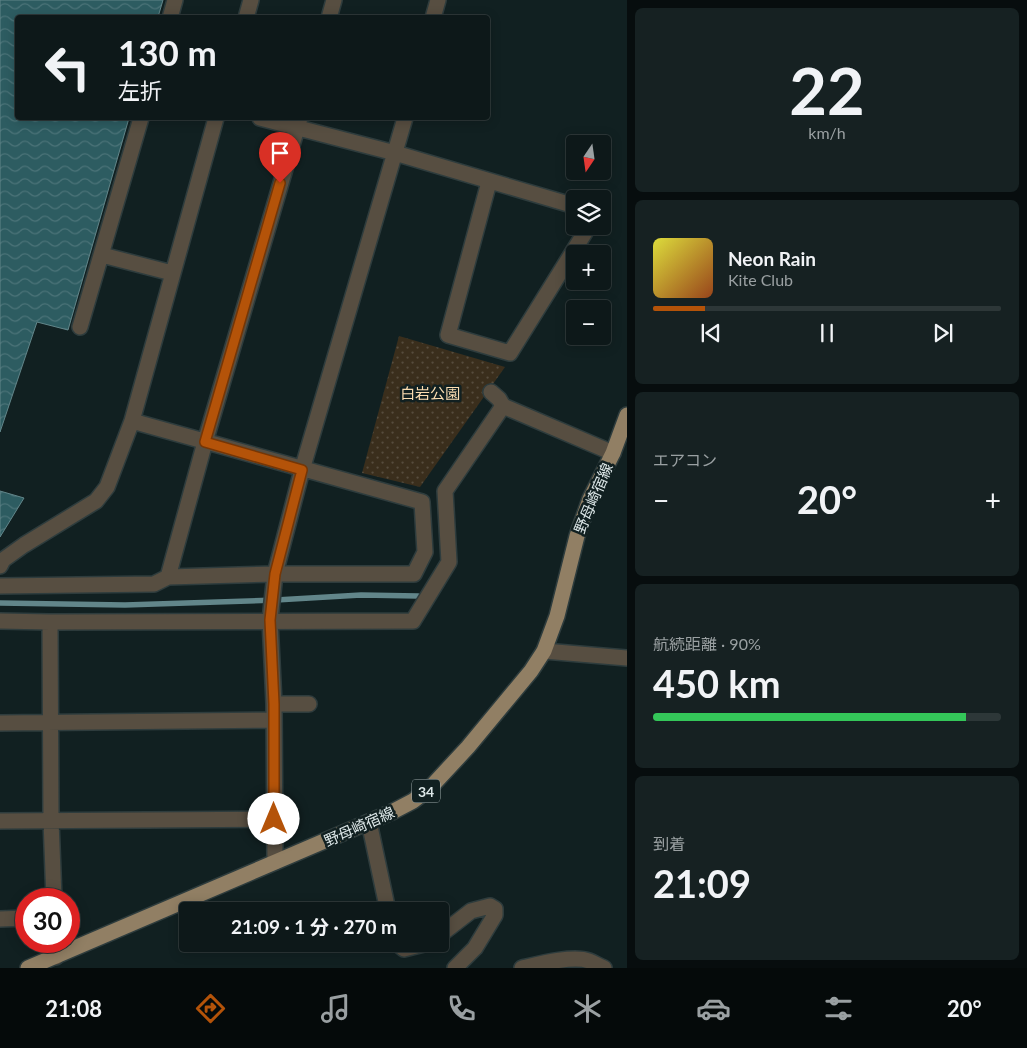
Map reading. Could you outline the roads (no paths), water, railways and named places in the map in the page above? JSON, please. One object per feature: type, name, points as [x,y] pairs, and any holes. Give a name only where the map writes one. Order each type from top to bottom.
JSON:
[{"type":"main road","name":"野母崎宿線","points":[[28,968],[368,822],[413,801],[430,788],[480,733],[531,671],[544,650],[557,616],[577,536],[590,499],[613,453],[627,415]]},
{"type":"street","points":[[171,15],[175,0]]},
{"type":"street","points":[[247,15],[252,0]]},
{"type":"street","points":[[330,15],[334,0]]},
{"type":"street","points":[[434,15],[438,0]]},
{"type":"street","points":[[80,327],[140,120]]},
{"type":"street","points":[[0,566],[3,560],[24,545],[96,502],[106,487],[132,421],[215,120]]},
{"type":"street","points":[[275,120],[298,123],[489,182],[566,203]]},
{"type":"street","points":[[275,862],[274,704],[271,615],[275,577],[302,470],[404,120]]},
{"type":"street","points":[[168,577],[205,442],[298,123]]},
{"type":"street","points":[[489,182],[448,335],[510,352],[583,235]]},
{"type":"street","points":[[102,254],[172,273]]},
{"type":"street","points":[[0,620],[50,622],[271,615],[413,621],[449,562],[445,491],[498,399],[613,453]]},
{"type":"street","points":[[0,586],[154,584],[168,577],[414,574],[425,552],[422,502],[132,421]]},
{"type":"street","points":[[50,622],[51,820],[54,888]]},
{"type":"street","points":[[544,650],[627,658]]},
{"type":"street","points":[[274,704],[309,704]]},
{"type":"street","points":[[0,723],[274,720]]},
{"type":"street","points":[[0,821],[274,819]]},
{"type":"street","points":[[368,822],[386,902]]},
{"type":"street","points":[[449,928],[471,912],[490,906],[495,909],[496,915],[475,948],[455,968]]},
{"type":"street","points":[[0,919],[15,918]]},
{"type":"street","points":[[522,968],[557,961],[588,960],[604,968]]},
{"type":"water","points":[[0,0],[163,0],[159,15],[15,15],[15,120],[128,120],[68,330],[37,322],[0,432]]},
{"type":"water","points":[[0,491],[24,498],[0,537]]},
{"type":"waterway","points":[[0,603],[125,605],[361,595],[418,596]]},
{"type":"park label","name":"白岩公園","points":[[430,393]]}]
